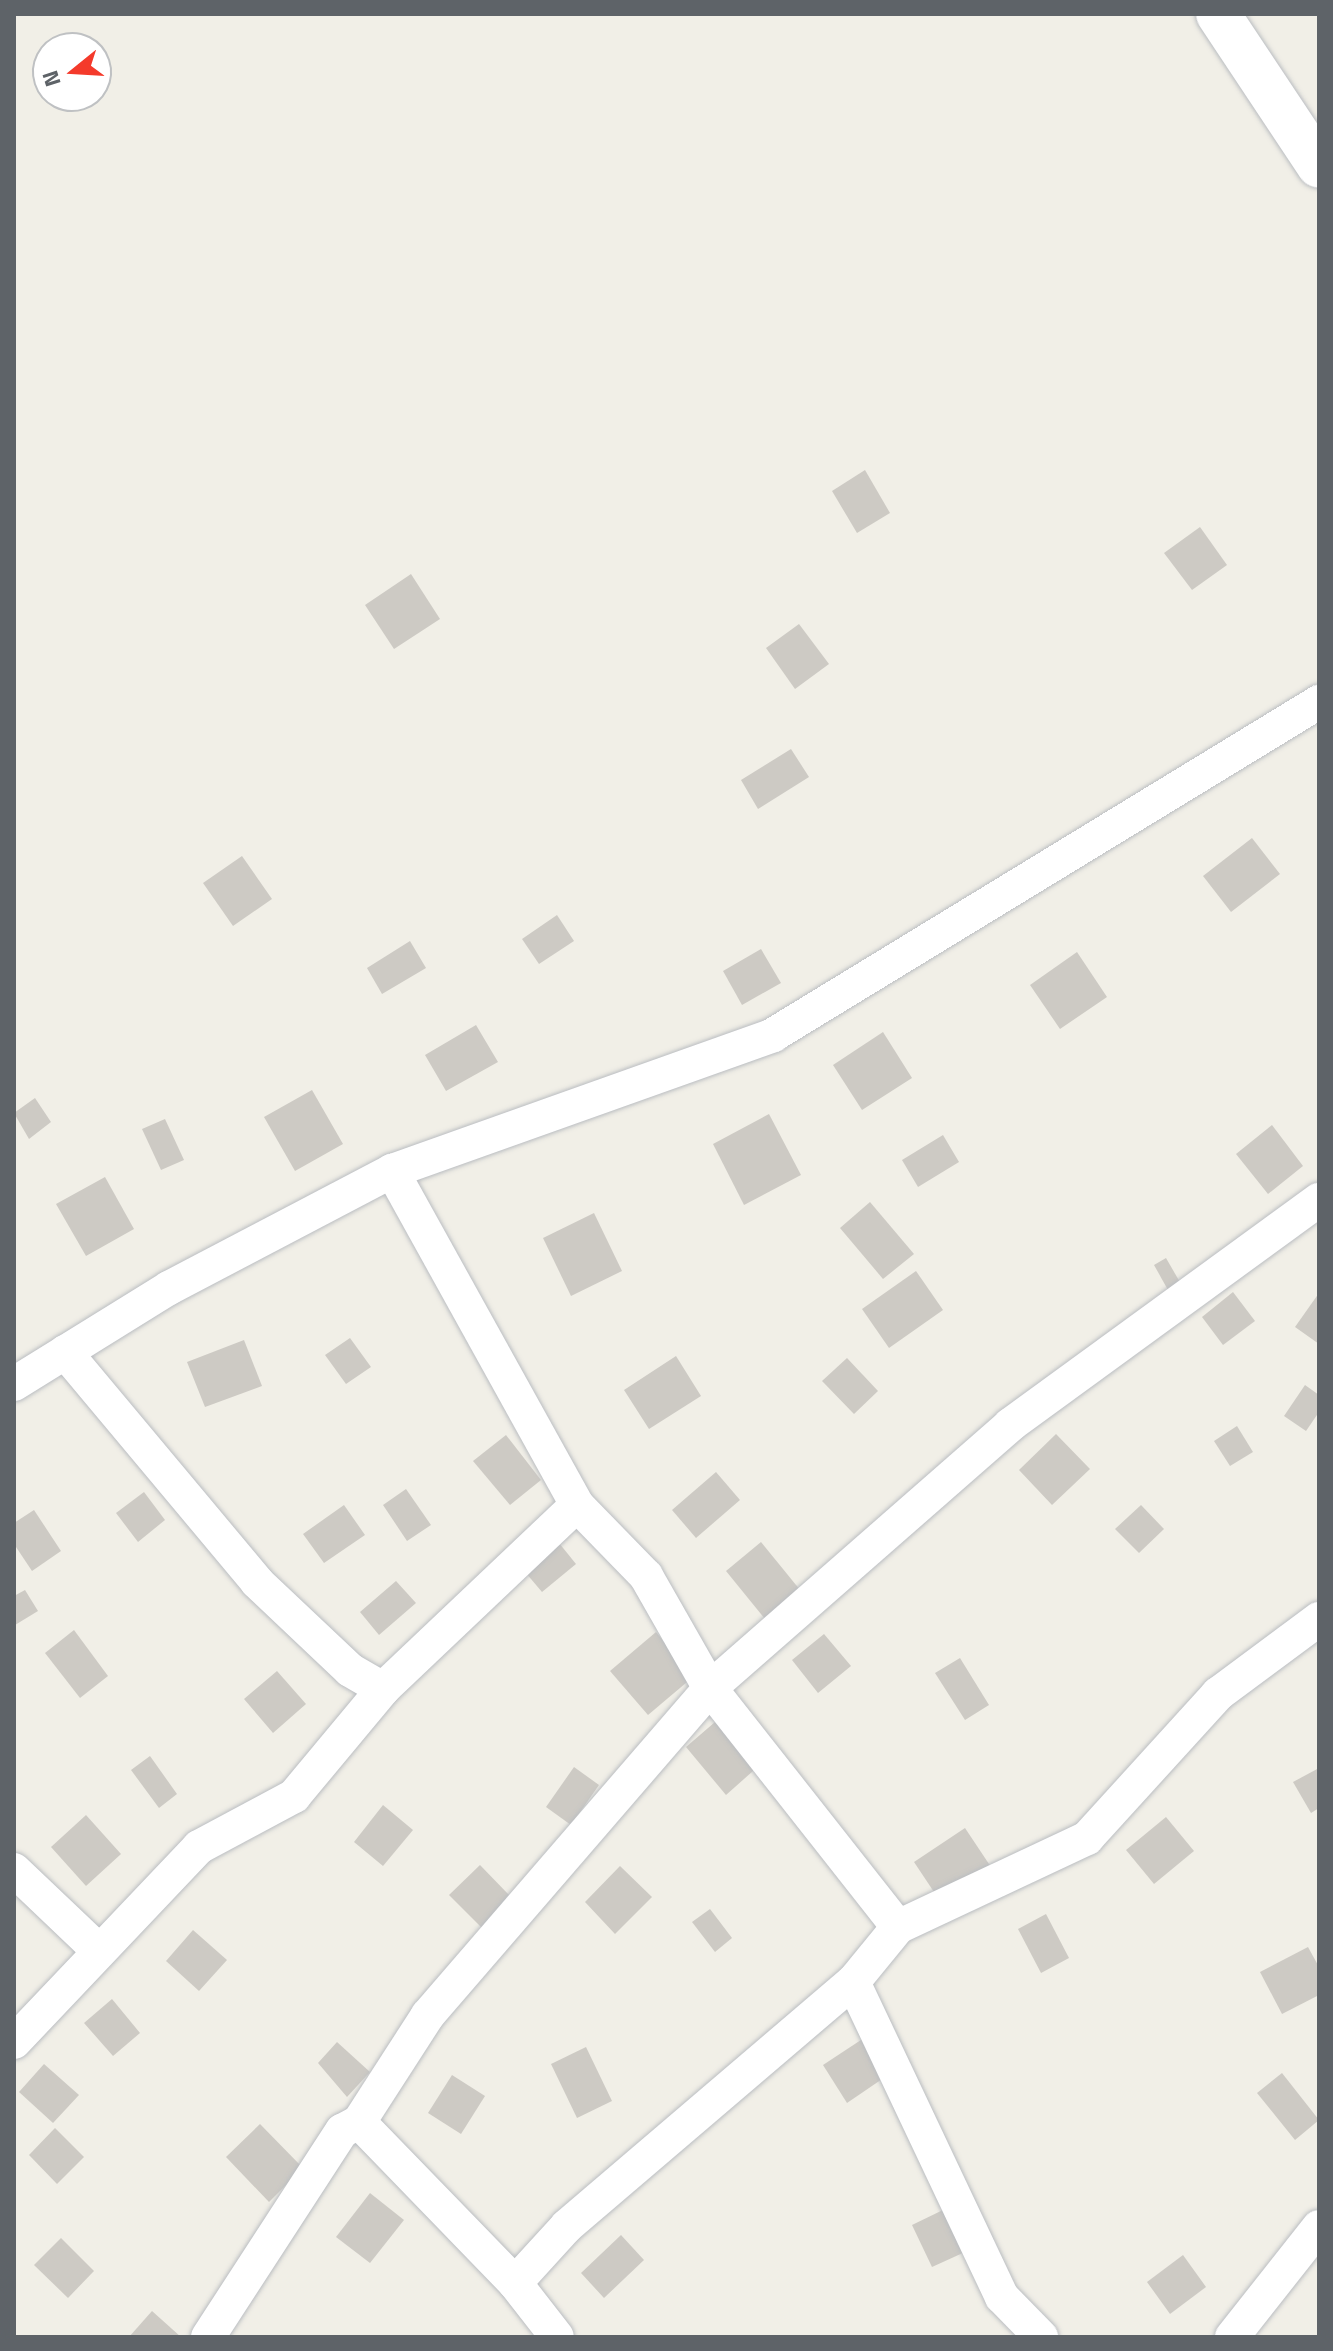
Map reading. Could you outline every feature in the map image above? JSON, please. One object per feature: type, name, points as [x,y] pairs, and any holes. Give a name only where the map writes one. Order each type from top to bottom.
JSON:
[{"type":"street","points":[[1218,14],[1319,166]]},
{"type":"street","points":[[14,1384],[169,1288],[392,1171],[773,1035],[1319,702]]},
{"type":"street","points":[[392,1171],[577,1505],[646,1576],[710,1688],[898,1927]]},
{"type":"street","points":[[208,2337],[342,2131],[359,2122],[428,2015],[710,1688],[1010,1425],[1319,1200]]},
{"type":"street","points":[[65,1352],[257,1582],[350,1670],[383,1689]]},
{"type":"street","points":[[14,2042],[199,1847],[294,1796],[383,1689],[577,1505]]},
{"type":"street","points":[[515,2283],[567,2226],[853,1982],[898,1927],[1087,1838],[1218,1694],[1319,1619]]},
{"type":"street","points":[[14,1870],[99,1951]]},
{"type":"street","points":[[853,1982],[1002,2297],[1041,2337]]},
{"type":"street","points":[[359,2122],[515,2283],[557,2337]]},
{"type":"street","points":[[1232,2337],[1319,2227]]},
{"type":"building","points":[[865,470],[890,513],[857,533],[832,491]]},
{"type":"building","points":[[1200,527],[1227,565],[1192,590],[1164,553]]},
{"type":"building","points":[[411,574],[440,619],[394,649],[365,605]]},
{"type":"building","points":[[799,624],[829,664],[795,689],[766,648]]},
{"type":"building","points":[[791,749],[809,777],[758,809],[741,780]]},
{"type":"building","points":[[1252,838],[1280,874],[1231,912],[1203,876]]},
{"type":"building","points":[[242,856],[272,899],[233,926],[203,883]]},
{"type":"building","points":[[557,915],[574,941],[539,964],[522,939]]},
{"type":"building","points":[[410,941],[426,968],[382,994],[367,968]]},
{"type":"building","points":[[761,949],[781,983],[742,1005],[723,971]]},
{"type":"building","points":[[1077,952],[1107,997],[1060,1029],[1030,985]]},
{"type":"building","points":[[476,1025],[498,1062],[446,1091],[425,1055]]},
{"type":"building","points":[[883,1032],[912,1078],[862,1110],[833,1065]]},
{"type":"building","points":[[312,1090],[343,1144],[295,1171],[264,1117]]},
{"type":"building","points":[[35,1098],[51,1122],[29,1139],[14,1113]]},
{"type":"building","points":[[769,1114],[801,1175],[744,1205],[713,1144]]},
{"type":"building","points":[[165,1119],[184,1160],[161,1170],[142,1129]]},
{"type":"building","points":[[1272,1125],[1303,1166],[1268,1194],[1236,1154]]},
{"type":"building","points":[[943,1135],[959,1162],[918,1187],[902,1160]]},
{"type":"building","points":[[105,1177],[134,1229],[86,1256],[56,1204]]},
{"type":"building","points":[[870,1202],[914,1254],[883,1279],[840,1228]]},
{"type":"building","points":[[594,1213],[622,1271],[571,1296],[543,1238]]},
{"type":"building","points":[[1166,1258],[1181,1284],[1168,1290],[1154,1265]]},
{"type":"building","points":[[916,1271],[943,1310],[889,1348],[862,1309]]},
{"type":"building","points":[[1233,1292],[1255,1321],[1223,1345],[1202,1317]]},
{"type":"building","points":[[1319,1293],[1319,1344],[1295,1327]]},
{"type":"building","points":[[350,1338],[371,1367],[346,1384],[325,1355]]},
{"type":"building","points":[[244,1340],[262,1386],[205,1407],[187,1362]]},
{"type":"building","points":[[676,1356],[701,1396],[649,1429],[624,1390]]},
{"type":"building","points":[[847,1358],[878,1391],[854,1414],[822,1381]]},
{"type":"building","points":[[1305,1385],[1319,1395],[1319,1412],[1306,1431],[1284,1416]]},
{"type":"building","points":[[1237,1426],[1253,1452],[1230,1466],[1214,1441]]},
{"type":"building","points":[[1056,1434],[1090,1469],[1052,1505],[1019,1470]]},
{"type":"building","points":[[506,1435],[541,1480],[510,1505],[473,1461]]},
{"type":"building","points":[[716,1472],[740,1500],[696,1538],[672,1510]]},
{"type":"building","points":[[406,1489],[431,1525],[407,1541],[383,1505]]},
{"type":"building","points":[[144,1492],[165,1520],[138,1542],[116,1513]]},
{"type":"building","points":[[344,1505],[365,1535],[324,1563],[303,1534]]},
{"type":"building","points":[[1141,1505],[1164,1529],[1139,1553],[1115,1529]]},
{"type":"building","points":[[34,1510],[61,1551],[32,1571],[14,1544],[14,1523]]},
{"type":"building","points":[[555,1538],[576,1564],[542,1592],[520,1566]]},
{"type":"building","points":[[761,1542],[805,1596],[770,1625],[726,1571]]},
{"type":"building","points":[[396,1581],[416,1603],[379,1635],[360,1612]]},
{"type":"building","points":[[25,1590],[38,1611],[15,1625],[14,1596]]},
{"type":"building","points":[[74,1630],[108,1676],[80,1698],[45,1653]]},
{"type":"building","points":[[656,1632],[693,1677],[648,1715],[610,1671]]},
{"type":"building","points":[[824,1634],[851,1666],[818,1693],[792,1660]]},
{"type":"building","points":[[960,1658],[989,1705],[965,1720],[935,1673]]},
{"type":"building","points":[[277,1671],[306,1704],[273,1733],[244,1699]]},
{"type":"building","points":[[722,1716],[762,1763],[726,1795],[686,1747]]},
{"type":"building","points":[[150,1756],[177,1794],[159,1808],[131,1770]]},
{"type":"building","points":[[574,1767],[599,1785],[571,1825],[546,1807]]},
{"type":"building","points":[[1319,1768],[1319,1808],[1311,1813],[1293,1782]]},
{"type":"building","points":[[383,1805],[413,1830],[383,1866],[354,1842]]},
{"type":"building","points":[[86,1815],[121,1854],[86,1886],[51,1847]]},
{"type":"building","points":[[1166,1817],[1194,1851],[1154,1884],[1126,1850]]},
{"type":"building","points":[[965,1828],[993,1870],[942,1904],[914,1862]]},
{"type":"building","points":[[480,1865],[512,1898],[482,1928],[449,1895]]},
{"type":"building","points":[[620,1866],[652,1897],[615,1934],[585,1902]]},
{"type":"building","points":[[710,1909],[732,1938],[715,1952],[692,1922]]},
{"type":"building","points":[[1046,1914],[1069,1958],[1041,1973],[1018,1929]]},
{"type":"building","points":[[193,1930],[227,1960],[199,1991],[166,1961]]},
{"type":"building","points":[[1308,1947],[1319,1967],[1319,1995],[1282,2014],[1260,1972]]},
{"type":"building","points":[[112,1999],[140,2033],[113,2056],[84,2023]]},
{"type":"building","points":[[867,2036],[891,2073],[847,2103],[823,2065]]},
{"type":"building","points":[[337,2042],[370,2072],[347,2097],[318,2063]]},
{"type":"building","points":[[586,2047],[612,2101],[577,2118],[551,2064]]},
{"type":"building","points":[[44,2064],[79,2095],[53,2123],[19,2092]]},
{"type":"building","points":[[1282,2073],[1319,2120],[1295,2140],[1257,2093]]},
{"type":"building","points":[[452,2075],[485,2096],[461,2134],[428,2113]]},
{"type":"building","points":[[260,2124],[303,2168],[269,2202],[226,2157]]},
{"type":"building","points":[[55,2128],[84,2157],[57,2184],[29,2155]]},
{"type":"building","points":[[370,2193],[404,2220],[370,2263],[336,2237]]},
{"type":"building","points":[[945,2209],[965,2252],[932,2267],[912,2225]]},
{"type":"building","points":[[621,2235],[644,2260],[604,2298],[581,2273]]},
{"type":"building","points":[[61,2238],[94,2271],[68,2298],[34,2265]]},
{"type":"building","points":[[1183,2255],[1206,2287],[1170,2314],[1147,2282]]},
{"type":"building","points":[[152,2311],[181,2337],[129,2337]]}]
